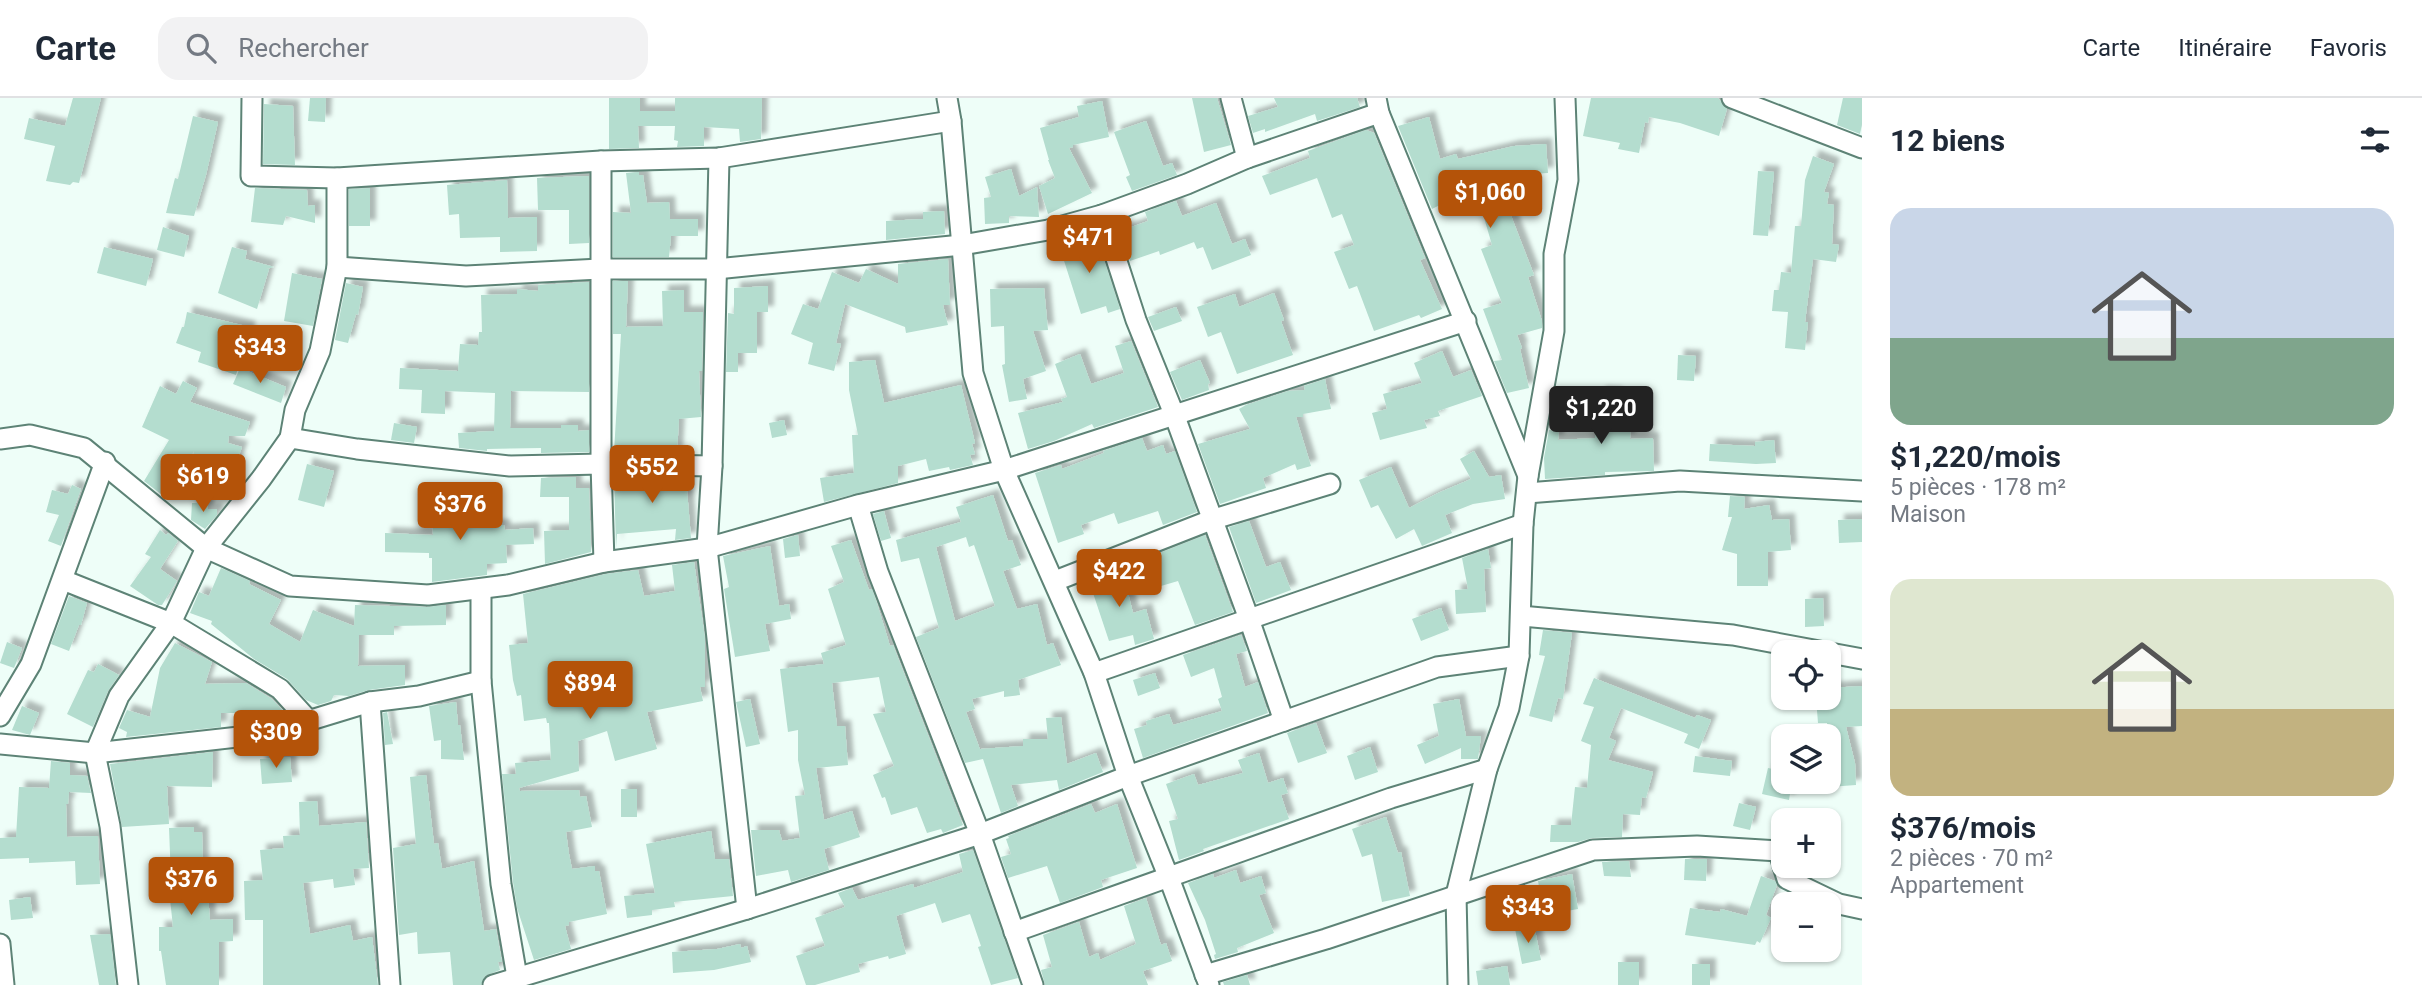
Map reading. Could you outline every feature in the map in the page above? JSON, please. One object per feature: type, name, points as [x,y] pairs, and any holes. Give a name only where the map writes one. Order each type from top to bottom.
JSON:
[{"type":"street","points":[[252,98],[251,176],[337,178],[601,161],[719,158],[951,121]]},
{"type":"street","points":[[947,98],[973,373],[1004,470],[1094,673],[1128,776],[1207,980],[1593,850],[1697,846],[1771,851]]},
{"type":"street","points":[[1231,98],[1247,158]]},
{"type":"street","points":[[1458,985],[1456,895],[1487,769],[1509,708],[1519,656],[1523,524],[1527,484],[1554,331],[1554,254],[1568,180],[1565,98]]},
{"type":"street","points":[[1732,98],[1862,148]]},
{"type":"street","points":[[337,267],[466,276],[600,270],[716,270],[962,245],[1048,230],[1102,215],[1188,184],[1378,105],[1466,321],[1527,484]]},
{"type":"street","points":[[719,158],[708,548],[747,909]]},
{"type":"street","points":[[601,161],[601,464],[604,562]]},
{"type":"street","points":[[128,985],[110,826],[95,753],[119,696],[171,623],[206,548],[290,438],[295,410],[320,351],[337,267],[337,178]]},
{"type":"street","points":[[1102,215],[1136,320],[1174,414],[1284,721]]},
{"type":"street","points":[[0,439],[30,435],[84,448],[206,548],[290,586],[428,595],[508,585],[604,562],[708,548],[859,506],[1004,470],[1466,321]]},
{"type":"street","points":[[290,438],[357,449],[510,466],[712,466]]},
{"type":"street","points":[[0,716],[31,664],[104,462]]},
{"type":"street","points":[[1527,484],[1680,481],[1862,491]]},
{"type":"street","points":[[1055,581],[1211,520],[1330,484]]},
{"type":"street","points":[[859,506],[878,572],[980,834],[1033,985]]},
{"type":"street","points":[[1094,673],[1523,524]]},
{"type":"street","points":[[63,580],[171,623],[280,689],[309,721]]},
{"type":"street","points":[[481,589],[481,681],[500,884],[517,977]]},
{"type":"street","points":[[1521,616],[1733,635],[1862,659]]},
{"type":"street","points":[[493,985],[747,909],[980,834],[1128,776],[1437,667],[1519,656]]},
{"type":"street","points":[[0,744],[95,753],[265,734],[370,702],[419,696],[481,681]]},
{"type":"street","points":[[370,702],[390,985]]},
{"type":"street","points":[[1014,932],[1391,798],[1487,769]]},
{"type":"street","points":[[1787,878],[1839,904],[1862,909]]},
{"type":"street","points":[[0,943],[4,985]]},
{"type":"building","points":[[73,98],[101,98],[79,183],[73,182],[70,185],[46,181],[55,146],[24,139],[29,118],[65,126]]},
{"type":"building","points":[[310,98],[326,98],[325,122],[308,121]]},
{"type":"building","points":[[609,98],[640,98],[640,111],[675,111],[675,98],[762,98],[761,139],[740,142],[739,129],[704,127],[704,146],[677,147],[678,141],[674,140],[675,126],[638,126],[639,148],[609,149]]},
{"type":"building","points":[[1192,98],[1217,98],[1231,145],[1204,152]]},
{"type":"building","points":[[1274,98],[1357,98],[1360,107],[1317,121],[1315,114],[1265,132],[1265,129],[1253,133],[1248,116],[1278,107]]},
{"type":"building","points":[[1591,98],[1718,98],[1727,109],[1719,136],[1680,123],[1649,117],[1648,123],[1645,122],[1639,153],[1618,149],[1620,143],[1583,136]]},
{"type":"building","points":[[1843,98],[1862,98],[1860,134],[1837,125]]},
{"type":"building","points":[[1102,101],[1109,137],[1069,148],[1092,193],[1048,214],[1039,186],[1055,178],[1040,128],[1079,117],[1077,106]]},
{"type":"building","points":[[264,104],[293,106],[295,165],[263,164]]},
{"type":"building","points":[[193,116],[218,122],[206,175],[194,216],[166,213],[175,178],[178,179]]},
{"type":"building","points":[[1429,117],[1440,159],[1456,154],[1458,159],[1514,146],[1546,144],[1548,173],[1513,175],[1522,210],[1510,213],[1534,275],[1528,277],[1542,321],[1542,328],[1517,335],[1529,388],[1507,393],[1494,361],[1502,360],[1483,309],[1502,303],[1481,249],[1492,245],[1475,187],[1432,209],[1398,126]]},
{"type":"building","points":[[1146,121],[1163,166],[1172,163],[1177,175],[1132,191],[1126,177],[1130,175],[1114,132]]},
{"type":"building","points":[[1366,130],[1374,133],[1425,258],[1420,260],[1442,309],[1374,331],[1357,286],[1349,289],[1334,252],[1354,245],[1342,214],[1332,218],[1317,178],[1270,195],[1262,176],[1310,158],[1308,151]]},
{"type":"building","points":[[1813,156],[1834,164],[1824,192],[1829,193],[1827,204],[1834,205],[1832,244],[1839,245],[1836,262],[1813,259],[1805,322],[1808,322],[1805,350],[1785,348],[1788,312],[1772,311],[1774,290],[1779,290],[1781,272],[1791,273],[1795,226],[1801,226],[1805,180]]},
{"type":"building","points":[[1011,169],[1019,196],[1037,187],[1039,217],[1009,216],[1009,223],[985,224],[984,198],[991,197],[985,177]]},
{"type":"building","points":[[1758,171],[1774,172],[1768,236],[1753,235]]},
{"type":"building","points":[[639,172],[639,175],[643,175],[647,203],[669,202],[670,219],[698,219],[698,236],[671,236],[669,257],[613,257],[613,212],[631,213],[626,173]]},
{"type":"building","points":[[589,176],[589,243],[569,244],[569,210],[538,210],[537,178]]},
{"type":"building","points":[[507,180],[508,218],[537,217],[537,251],[500,252],[500,237],[460,238],[459,214],[449,215],[447,185]]},
{"type":"building","points":[[255,188],[307,190],[308,206],[315,205],[315,223],[286,216],[283,225],[251,222]]},
{"type":"building","points":[[370,188],[370,226],[349,226],[349,189]]},
{"type":"building","points":[[1176,201],[1182,216],[1216,203],[1232,244],[1245,239],[1251,255],[1212,270],[1203,247],[1197,249],[1194,242],[1160,255],[1159,251],[1130,261],[1120,231],[1148,221],[1145,212]]},
{"type":"building","points":[[944,211],[945,234],[886,240],[886,221],[923,219],[923,212]]},
{"type":"building","points":[[163,227],[189,236],[184,257],[157,250]]},
{"type":"building","points":[[1096,235],[1120,309],[1108,313],[1106,306],[1081,314],[1059,245]]},
{"type":"building","points":[[104,247],[153,259],[146,286],[97,273]]},
{"type":"building","points":[[232,247],[247,251],[245,259],[274,267],[266,269],[269,269],[257,309],[218,293]]},
{"type":"building","points":[[948,259],[950,305],[943,305],[948,325],[906,333],[905,327],[845,304],[836,343],[841,344],[834,371],[808,364],[813,343],[791,334],[803,304],[818,309],[832,272],[859,283],[866,269],[898,284],[898,264]]},
{"type":"building","points":[[292,273],[322,279],[313,326],[284,321]]},
{"type":"building","points":[[613,281],[628,281],[626,327],[663,326],[662,291],[684,290],[684,312],[703,312],[702,371],[699,371],[701,417],[679,419],[677,453],[614,452],[621,334],[613,334]]},
{"type":"building","points":[[589,282],[589,392],[511,391],[510,428],[561,428],[561,425],[578,425],[578,431],[589,430],[589,452],[541,453],[541,448],[487,451],[459,448],[458,433],[494,431],[495,393],[445,391],[445,414],[421,413],[422,390],[399,389],[400,368],[458,371],[460,344],[478,345],[479,332],[482,332],[481,295],[517,294],[517,289],[538,291],[538,285]]},
{"type":"building","points":[[346,283],[363,287],[358,315],[356,314],[348,343],[335,340]]},
{"type":"building","points":[[768,286],[768,312],[757,312],[757,353],[738,353],[738,372],[726,372],[728,313],[734,314],[734,288]]},
{"type":"building","points":[[1044,288],[1048,330],[1033,331],[1046,371],[1023,379],[1027,399],[1009,402],[1002,365],[1005,364],[1004,326],[991,327],[990,289]]},
{"type":"building","points":[[1274,293],[1293,355],[1237,374],[1221,332],[1208,337],[1197,307],[1235,294],[1239,307]]},
{"type":"building","points":[[1176,307],[1182,321],[1154,331],[1148,317]]},
{"type":"building","points":[[187,312],[250,327],[236,375],[198,362],[201,352],[176,343],[184,327]]},
{"type":"building","points":[[1131,341],[1158,407],[1094,428],[1092,424],[1028,449],[1018,413],[1063,402],[1061,399],[1067,397],[1055,364],[1080,354],[1091,384],[1124,373],[1115,346]]},
{"type":"building","points":[[1442,351],[1453,377],[1471,370],[1482,396],[1438,411],[1440,416],[1424,420],[1427,428],[1380,440],[1372,413],[1387,409],[1383,394],[1422,383],[1414,363]]},
{"type":"building","points":[[1678,355],[1696,356],[1694,381],[1677,380]]},
{"type":"building","points":[[875,360],[884,403],[961,385],[975,443],[972,444],[975,454],[970,455],[973,465],[929,471],[926,459],[898,466],[898,483],[824,502],[820,478],[854,473],[852,435],[858,435],[849,390],[849,362]]},
{"type":"building","points":[[1200,360],[1210,383],[1209,390],[1182,400],[1170,372]]},
{"type":"building","points":[[240,368],[286,387],[281,403],[233,384]]},
{"type":"building","points":[[1325,379],[1331,409],[1296,417],[1311,466],[1297,470],[1295,464],[1263,478],[1266,488],[1220,504],[1198,444],[1250,429],[1239,409],[1246,405],[1288,391],[1305,390],[1304,386]]},
{"type":"building","points":[[183,381],[197,388],[190,402],[250,422],[245,436],[229,436],[228,443],[242,447],[234,469],[193,456],[194,451],[166,498],[144,481],[169,440],[142,427],[160,386],[176,394]]},
{"type":"building","points":[[1600,392],[1617,393],[1616,399],[1632,400],[1630,439],[1653,438],[1654,471],[1605,472],[1605,475],[1545,479],[1544,458],[1549,430],[1559,431],[1558,440],[1595,438]]},
{"type":"building","points":[[784,420],[787,435],[772,438],[769,423]]},
{"type":"building","points":[[394,423],[417,427],[414,443],[391,440]]},
{"type":"building","points":[[1142,438],[1147,451],[1163,445],[1166,454],[1175,451],[1197,512],[1163,525],[1158,511],[1118,524],[1114,513],[1081,525],[1084,534],[1058,543],[1035,473],[1061,465],[1062,469]]},
{"type":"building","points":[[1774,440],[1776,463],[1709,461],[1710,444],[1755,446],[1755,442]]},
{"type":"building","points":[[1474,451],[1489,477],[1501,475],[1505,499],[1473,504],[1445,515],[1452,533],[1422,546],[1414,529],[1396,539],[1378,505],[1371,508],[1359,480],[1391,467],[1409,508],[1471,479],[1460,459]]},
{"type":"building","points":[[307,464],[334,471],[324,507],[298,500]]},
{"type":"building","points":[[614,476],[686,478],[691,538],[675,540],[676,529],[617,534],[616,548]]},
{"type":"building","points":[[576,477],[576,488],[589,488],[591,552],[545,564],[544,531],[569,530],[569,497],[540,497],[541,478]]},
{"type":"building","points":[[72,485],[81,489],[61,546],[48,541],[59,515],[46,512],[52,490],[68,494]]},
{"type":"building","points":[[993,495],[1008,541],[1012,540],[1021,565],[1003,571],[1017,609],[1037,604],[1047,645],[1053,643],[1061,665],[1018,680],[1020,695],[1004,697],[1004,691],[972,699],[975,709],[966,712],[981,752],[980,749],[1023,746],[1023,739],[1048,739],[1046,718],[1061,717],[1067,764],[1096,753],[1103,772],[1059,790],[1057,780],[1011,785],[1018,806],[1001,813],[983,759],[965,763],[916,637],[939,628],[919,558],[901,562],[896,540],[961,522],[956,507]],"holes":[[[966,537],[969,547],[974,545],[995,606],[955,621],[936,547]]]},
{"type":"building","points":[[1730,496],[1745,497],[1744,509],[1769,505],[1772,520],[1789,519],[1791,550],[1768,552],[1768,586],[1737,586],[1737,554],[1722,550],[1732,517],[1728,517]]},
{"type":"building","points":[[479,501],[480,526],[504,525],[505,530],[533,528],[534,544],[506,545],[507,563],[487,564],[487,575],[432,582],[432,558],[429,558],[429,553],[385,552],[385,533],[433,535],[431,503]]},
{"type":"building","points":[[192,503],[208,503],[208,509],[217,509],[217,515],[205,529],[191,520]]},
{"type":"building","points":[[884,511],[891,538],[881,541],[873,514]]},
{"type":"building","points":[[1862,519],[1862,542],[1839,543],[1838,520]]},
{"type":"building","points":[[1249,521],[1266,567],[1280,562],[1291,590],[1256,603],[1229,527]]},
{"type":"building","points":[[160,530],[178,541],[160,569],[177,581],[162,605],[158,605],[130,586],[151,557],[145,554]]},
{"type":"building","points":[[798,535],[800,556],[785,558],[783,539]]},
{"type":"building","points":[[1205,535],[1233,612],[1195,625],[1178,581],[1161,586],[1152,556]]},
{"type":"building","points":[[851,540],[869,590],[872,589],[890,646],[893,645],[963,825],[943,833],[941,829],[927,833],[917,807],[891,815],[873,775],[894,766],[873,714],[886,712],[879,677],[832,683],[837,726],[845,726],[848,765],[816,768],[824,820],[852,811],[860,837],[824,849],[829,870],[791,882],[788,870],[756,876],[751,830],[779,830],[782,841],[800,838],[795,796],[805,795],[798,760],[798,730],[788,732],[780,669],[824,664],[821,653],[846,645],[828,589],[844,582],[831,546]]},
{"type":"building","points":[[770,546],[779,606],[789,604],[791,619],[765,624],[770,651],[735,657],[724,589],[729,587],[723,556]]},
{"type":"building","points":[[1488,549],[1491,568],[1484,569],[1486,612],[1456,614],[1455,590],[1468,589],[1462,558]]},
{"type":"building","points":[[694,562],[705,638],[705,687],[700,687],[703,701],[647,712],[657,749],[615,761],[607,731],[578,741],[579,771],[519,788],[520,791],[579,790],[580,797],[586,796],[592,827],[566,832],[569,854],[572,869],[595,866],[595,871],[599,871],[607,914],[569,922],[569,925],[565,926],[571,949],[534,960],[517,908],[502,774],[516,774],[515,763],[551,760],[549,723],[546,718],[524,721],[521,695],[517,696],[513,680],[509,645],[528,643],[523,594],[606,574],[638,570],[644,596],[675,591],[672,565]]},
{"type":"building","points":[[221,568],[250,581],[249,584],[281,600],[269,624],[300,642],[313,610],[354,626],[355,605],[446,605],[446,625],[394,626],[394,635],[359,635],[358,666],[405,665],[405,685],[349,696],[334,695],[331,701],[318,705],[306,700],[287,679],[254,659],[211,624],[212,621],[190,613],[199,592],[209,596]]},
{"type":"building","points":[[1122,568],[1133,613],[1146,609],[1154,639],[1135,645],[1133,635],[1109,641],[1091,587],[1082,589],[1081,584]]},
{"type":"building","points":[[69,596],[87,603],[81,625],[69,651],[51,644]]},
{"type":"building","points":[[1823,598],[1824,626],[1805,627],[1805,599]]},
{"type":"building","points":[[1441,608],[1449,630],[1421,641],[1412,619]]},
{"type":"building","points":[[1543,630],[1572,633],[1563,699],[1558,698],[1552,722],[1529,716],[1545,656],[1539,655]]},
{"type":"building","points":[[1241,635],[1247,651],[1236,654],[1245,687],[1258,682],[1268,713],[1143,758],[1134,729],[1147,725],[1146,721],[1169,714],[1173,725],[1222,711],[1218,699],[1222,697],[1214,668],[1191,677],[1183,655]]},
{"type":"building","points":[[7,642],[22,648],[14,668],[0,663]]},
{"type":"building","points":[[175,643],[212,662],[205,684],[246,683],[272,699],[286,714],[254,716],[254,713],[221,713],[221,727],[126,737],[127,732],[119,728],[127,710],[150,717],[160,668]]},
{"type":"building","points":[[98,664],[119,675],[108,691],[93,727],[67,714],[88,670],[94,672]]},
{"type":"building","points":[[1155,673],[1160,688],[1138,696],[1133,680]]},
{"type":"building","points":[[1594,678],[1695,718],[1697,715],[1711,720],[1699,749],[1684,743],[1688,734],[1621,708],[1609,738],[1616,741],[1608,760],[1653,772],[1646,798],[1642,797],[1640,815],[1623,814],[1622,837],[1550,842],[1551,825],[1571,825],[1575,787],[1587,788],[1591,745],[1581,741],[1594,707],[1583,704]]},
{"type":"building","points":[[1862,686],[1862,726],[1846,727],[1855,763],[1856,785],[1841,786],[1841,724],[1818,723],[1817,710],[1841,710],[1841,687]]},
{"type":"building","points":[[750,699],[760,744],[746,747],[736,702]]},
{"type":"building","points":[[1459,699],[1466,736],[1481,736],[1478,759],[1461,759],[1461,748],[1425,764],[1417,745],[1439,736],[1433,704]]},
{"type":"building","points":[[456,702],[464,760],[441,759],[441,740],[434,741],[429,706]]},
{"type":"building","points":[[22,706],[39,713],[30,735],[12,730]]},
{"type":"building","points":[[387,712],[393,744],[385,745],[383,713]]},
{"type":"building","points":[[1316,723],[1327,753],[1298,763],[1287,733]]},
{"type":"building","points":[[1370,747],[1378,772],[1355,780],[1347,756]]},
{"type":"building","points":[[213,752],[212,787],[167,786],[169,824],[122,827],[110,764]]},
{"type":"building","points":[[1259,753],[1268,783],[1283,778],[1288,793],[1281,795],[1289,819],[1179,860],[1169,821],[1178,819],[1166,784],[1194,774],[1198,785],[1243,773],[1238,760]]},
{"type":"building","points":[[1695,756],[1732,761],[1730,776],[1693,772]]},
{"type":"building","points":[[290,757],[292,782],[262,784],[260,759]]},
{"type":"building","points":[[51,761],[70,763],[70,775],[87,776],[91,793],[69,792],[66,804],[67,837],[98,836],[100,884],[76,885],[75,861],[29,863],[29,858],[0,859],[0,838],[16,837],[19,787],[49,788]]},
{"type":"building","points":[[1768,768],[1771,769],[1771,794],[1790,794],[1789,800],[1762,794]]},
{"type":"building","points":[[426,775],[434,844],[438,843],[442,869],[474,861],[484,931],[496,929],[502,962],[498,962],[500,970],[485,976],[481,985],[453,985],[450,952],[418,954],[417,932],[399,935],[393,848],[416,844],[410,777]]},
{"type":"building","points":[[621,789],[637,789],[637,817],[621,817]]},
{"type":"building","points":[[317,801],[319,826],[366,822],[369,868],[353,869],[355,885],[334,888],[333,879],[303,883],[310,934],[350,925],[353,941],[372,937],[378,985],[263,985],[263,920],[245,920],[244,881],[263,880],[260,850],[284,848],[283,836],[300,835],[299,802]]},
{"type":"building","points":[[1739,803],[1756,807],[1750,830],[1733,826]]},
{"type":"building","points":[[1091,804],[1095,813],[1117,804],[1137,868],[1101,880],[1103,887],[1060,903],[1047,866],[1008,878],[1001,857],[1011,854],[1006,839],[1008,836]]},
{"type":"building","points":[[1386,817],[1398,853],[1401,852],[1410,896],[1382,902],[1372,854],[1362,857],[1352,829]]},
{"type":"building","points":[[194,827],[194,832],[202,832],[203,870],[206,870],[210,920],[233,919],[233,941],[219,942],[219,985],[166,985],[159,951],[159,927],[173,927],[168,880],[171,879],[169,828]]},
{"type":"building","points":[[711,831],[715,859],[729,859],[733,896],[674,902],[675,907],[652,910],[652,915],[627,918],[624,896],[655,893],[646,844]]},
{"type":"building","points":[[973,850],[1018,978],[991,985],[970,914],[942,923],[935,903],[896,916],[906,954],[858,964],[860,972],[815,985],[806,985],[796,956],[825,946],[815,918],[845,907],[838,893],[852,888],[858,900],[913,884],[914,888],[963,872],[959,854]]},
{"type":"building","points":[[1685,859],[1707,859],[1706,881],[1684,880]]},
{"type":"building","points":[[1629,861],[1631,877],[1604,876],[1602,862]]},
{"type":"building","points":[[1236,870],[1240,883],[1261,876],[1266,893],[1259,895],[1274,933],[1237,948],[1238,952],[1215,959],[1216,954],[1205,920],[1188,883],[1213,874],[1214,878]]},
{"type":"building","points":[[1572,874],[1578,909],[1544,915],[1538,881]]},
{"type":"building","points":[[1761,876],[1775,881],[1777,885],[1774,892],[1771,892],[1766,915],[1771,918],[1760,943],[1757,941],[1755,945],[1685,935],[1690,908],[1720,912],[1721,909],[1747,916]]},
{"type":"building","points":[[30,897],[33,918],[11,920],[9,900]]},
{"type":"building","points":[[1146,898],[1161,945],[1166,943],[1172,961],[1143,971],[1148,985],[1045,985],[1041,970],[1052,967],[1043,935],[1079,922],[1089,957],[1098,953],[1100,960],[1136,944],[1124,906]]},
{"type":"building","points":[[1534,925],[1541,960],[1522,964],[1515,929]]},
{"type":"building","points":[[110,934],[116,985],[99,985],[90,935]]},
{"type":"building","points":[[740,944],[741,948],[747,946],[751,962],[714,970],[673,973],[672,952],[717,949]]},
{"type":"building","points":[[1618,962],[1639,962],[1639,985],[1618,985]]},
{"type":"building","points":[[1692,964],[1710,964],[1710,985],[1692,985]]},
{"type":"building","points":[[1507,966],[1510,985],[1478,985],[1476,971]]},
{"type":"building","points":[[1247,975],[1250,985],[1224,985],[1223,982]]}]
